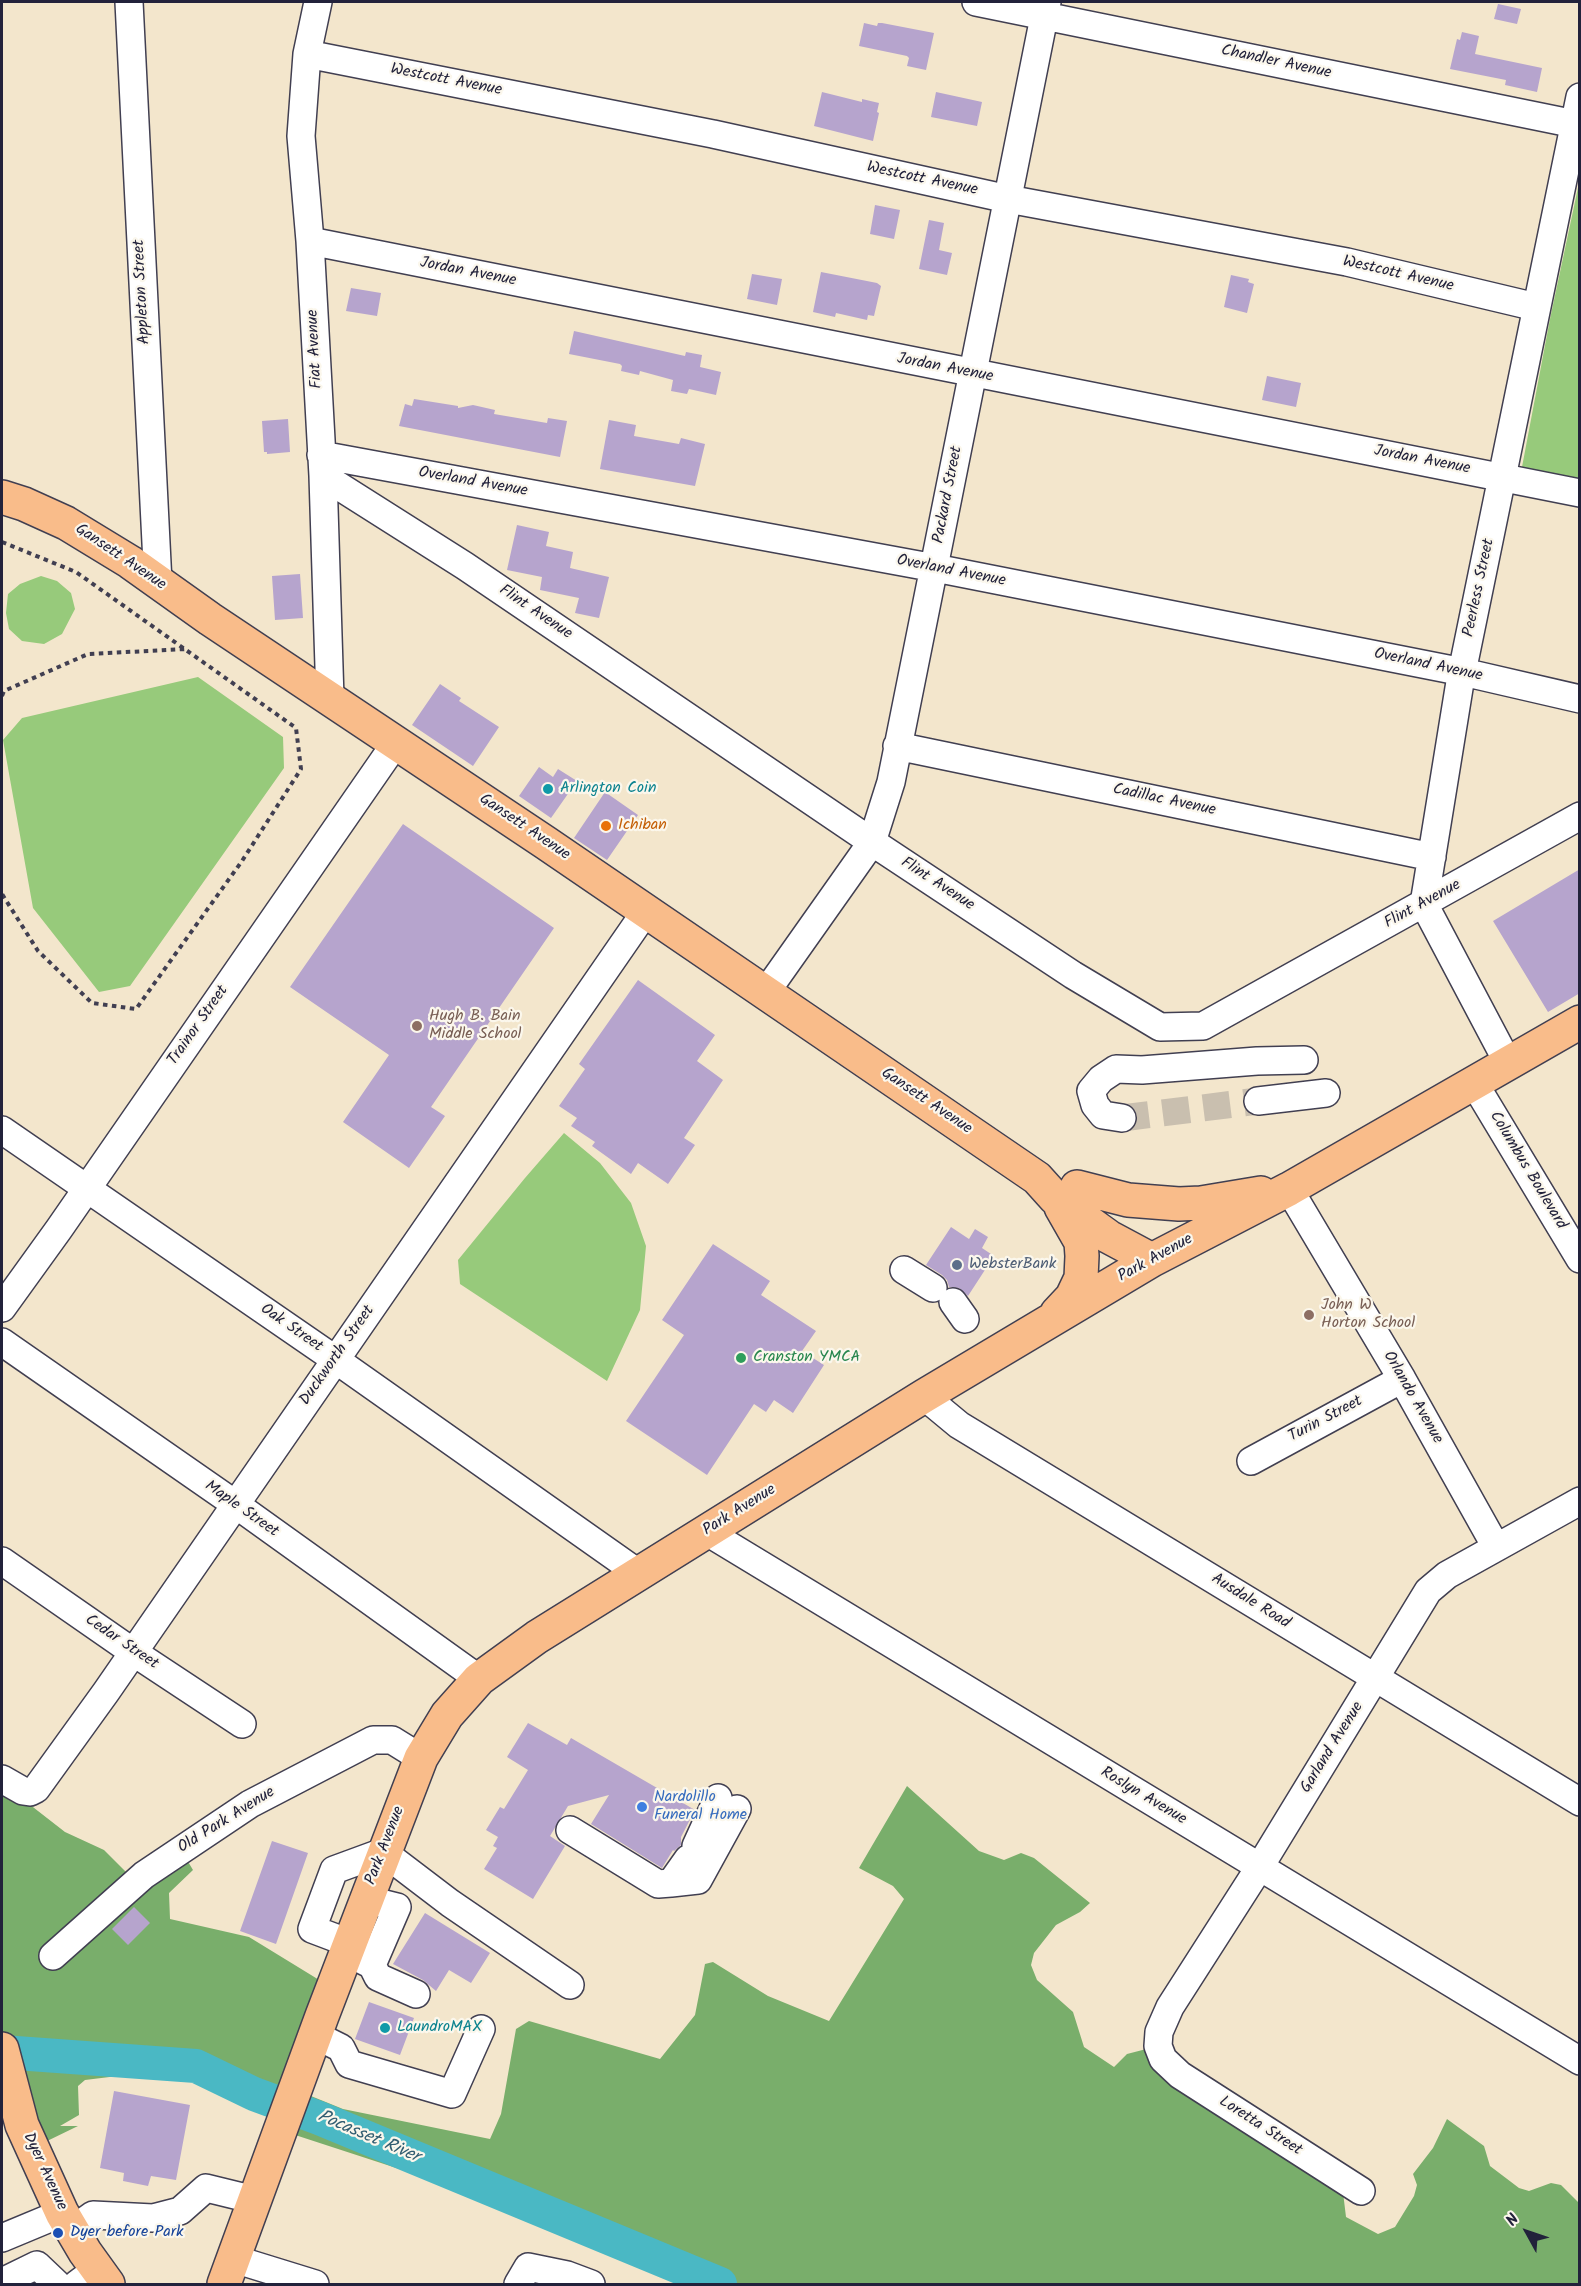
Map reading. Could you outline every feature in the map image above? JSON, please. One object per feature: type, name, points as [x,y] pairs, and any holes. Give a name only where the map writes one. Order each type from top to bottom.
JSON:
[{"type":"main road","name":"Gansett Avenue","points":[[2,497],[66,523],[130,562],[395,744],[551,835],[617,880],[646,910],[1056,1188],[1106,1203],[1136,1230],[1152,1260]]},
{"type":"main road","name":"Park Avenue","points":[[226,2277],[319,2025],[356,1953],[365,1899],[421,1758],[447,1715],[479,1679],[537,1637],[638,1573],[1051,1320],[1152,1260],[1289,1189],[1580,1022]]},
{"type":"main road","points":[[1056,1188],[1128,1200],[1179,1204],[1201,1203],[1289,1189]]},
{"type":"main road","points":[[1051,1320],[1072,1297],[1081,1278],[1082,1256],[1081,1242],[1056,1188]]},
{"type":"main road","name":"Dyer Avenue","points":[[2,2049],[22,2125],[94,2279]]},
{"type":"street","name":"Appleton Street","points":[[129,2],[158,583]]},
{"type":"street","name":"Fiat Avenue","points":[[318,2],[307,54],[301,136],[310,241],[322,465],[330,699]]},
{"type":"street","name":"Chandler Avenue","points":[[976,2],[1046,9],[1575,123]]},
{"type":"street","name":"Packard Street","points":[[766,992],[872,843],[891,782],[1046,9]]},
{"type":"street","name":"Westcott Avenue","points":[[307,54],[713,134],[1008,199],[1347,262],[1536,307]]},
{"type":"street","name":"Peerless Street","points":[[1424,904],[1463,672],[1580,97]]},
{"type":"street","name":"Jordan Avenue","points":[[310,241],[1580,493]]},
{"type":"street","name":"Overland Avenue","points":[[322,465],[935,568],[1463,672],[1580,699]]},
{"type":"street","name":"Flint Avenue","points":[[322,465],[465,566],[680,724],[872,843],[1073,975],[1160,1027],[1203,1026],[1580,816]]},
{"type":"street","name":"Trainor Street","points":[[2,1308],[395,744]]},
{"type":"street","name":"Cadillac Avenue","points":[[897,746],[1432,857]]},
{"type":"street","points":[[1424,904],[1508,1063]]},
{"type":"street","name":"Duckworth Street","points":[[12,1785],[30,1792],[36,1789],[336,1360],[646,910]]},
{"type":"street","points":[[1122,1118],[1103,1115],[1095,1105],[1091,1091],[1101,1079],[1116,1069],[1155,1070],[1257,1061],[1304,1060]]},
{"type":"street","name":"Columbus Boulevard","points":[[1474,1083],[1580,1259]]},
{"type":"street","points":[[1258,1101],[1326,1093]]},
{"type":"street","name":"Oak Street","points":[[2,1130],[336,1360],[638,1573]]},
{"type":"street","name":"Orlando Avenue","points":[[1289,1189],[1402,1379],[1496,1547]]},
{"type":"street","points":[[904,1270],[950,1303]]},
{"type":"street","name":"Maple Street","points":[[2,1342],[235,1504],[479,1679]]},
{"type":"street","name":"Turin Street","points":[[1251,1461],[1402,1379]]},
{"type":"street","name":"Ausdale Road","points":[[924,1396],[959,1425],[1580,1802]]},
{"type":"street","name":"Garland Avenue","points":[[1163,2059],[1158,2046],[1159,2032],[1170,2007],[1377,1678],[1428,1591],[1447,1575],[1580,1501]]},
{"type":"street","name":"Roslyn Avenue","points":[[707,1532],[1580,2061]]},
{"type":"street","name":"Cedar Street","points":[[2,1561],[242,1724]]},
{"type":"street","name":"Old Park Avenue","points":[[53,1956],[144,1875],[250,1804],[373,1740],[392,1740],[421,1758]]},
{"type":"street","points":[[570,1830],[658,1884],[671,1883],[698,1880],[728,1803],[671,1883]]},
{"type":"street","points":[[416,1994],[378,1977],[356,1953],[312,1929],[334,1870],[383,1852],[450,1903],[570,1985]]},
{"type":"street","points":[[356,1953],[397,1907],[416,1878]]},
{"type":"street","points":[[365,1899],[397,1907]]},
{"type":"street","points":[[319,2025],[341,2048],[349,2064],[452,2094],[481,2029]]},
{"type":"street","name":"Loretta Street","points":[[1163,2059],[1179,2075],[1361,2192]]},
{"type":"street","points":[[2,2238],[93,2215],[153,2218],[180,2211],[206,2188],[255,2200]]},
{"type":"street","points":[[2,2282],[37,2265],[57,2284]]},
{"type":"street","points":[[518,2284],[528,2267],[567,2275],[591,2284]]},
{"type":"street","points":[[226,2277],[315,2284]]},
{"type":"path","points":[[2,542],[76,572],[188,649],[296,728],[301,769],[242,861],[136,1009],[92,1003],[38,951],[2,894]]},
{"type":"path","points":[[2,696],[4,691],[88,654],[188,649]]},
{"type":"green space","points":[[1579,183],[1580,479],[1522,467]]},
{"type":"green space","points":[[41,576],[57,581],[71,593],[75,609],[62,634],[44,644],[22,641],[9,629],[6,613],[8,594],[20,584]]},
{"type":"green space","points":[[198,677],[283,737],[284,768],[130,986],[99,992],[33,908],[3,740],[22,718]]},
{"type":"green space","points":[[564,1133],[600,1163],[631,1203],[646,1246],[640,1310],[607,1381],[460,1284],[458,1260]]},
{"type":"green space","points":[[2,1779],[65,1832],[104,1850],[133,1879],[184,1855],[193,1870],[169,1893],[170,1919],[249,1937],[329,1986],[306,2094],[343,2109],[490,2139],[501,2114],[516,2029],[529,2021],[660,2059],[695,2015],[705,1964],[713,1962],[768,1996],[829,2021],[904,1899],[893,1886],[859,1868],[907,1786],[979,1851],[1004,1860],[1021,1853],[1034,1858],[1090,1903],[1080,1912],[1056,1925],[1034,1953],[1031,1965],[1037,1980],[1073,2012],[1084,2047],[1114,2067],[1127,2054],[1158,2046],[1341,2176],[1346,2217],[1378,2234],[1395,2227],[1414,2196],[1417,2185],[1413,2174],[1433,2148],[1447,2119],[1484,2146],[1490,2166],[1519,2188],[1529,2191],[1551,2183],[1561,2185],[1579,2203],[1579,2284],[686,2284],[660,2269],[528,2211],[286,2132],[287,2119],[239,2101],[236,2082],[217,2065],[206,2074],[134,2074],[85,2080],[78,2086],[79,2115],[60,2126],[78,2126],[43,2143],[34,2137],[2,2031]]},
{"type":"building","points":[[1498,4],[1521,9],[1517,24],[1494,19]]},
{"type":"building","points":[[864,23],[877,26],[878,23],[882,23],[934,33],[926,70],[907,66],[909,58],[907,56],[859,46]]},
{"type":"building","points":[[1462,32],[1479,36],[1475,54],[1542,68],[1537,92],[1505,85],[1506,80],[1450,69],[1457,39],[1460,40]]},
{"type":"building","points":[[822,92],[862,102],[862,99],[879,103],[873,141],[814,126]]},
{"type":"building","points":[[936,92],[982,102],[977,126],[931,117]]},
{"type":"building","points":[[875,205],[900,210],[894,239],[870,234]]},
{"type":"building","points":[[929,220],[944,223],[939,250],[952,253],[947,275],[919,269]]},
{"type":"building","points":[[821,272],[877,283],[881,286],[874,316],[868,315],[867,320],[836,313],[835,317],[813,312]]},
{"type":"building","points":[[752,274],[782,279],[777,305],[747,299]]},
{"type":"building","points":[[1231,275],[1249,279],[1248,282],[1254,284],[1247,313],[1224,307]]},
{"type":"building","points":[[351,288],[381,293],[377,316],[346,311]]},
{"type":"building","points":[[574,331],[685,356],[686,352],[702,355],[700,367],[721,372],[716,395],[689,389],[687,394],[671,391],[673,380],[640,371],[639,375],[621,371],[620,364],[569,354]]},
{"type":"building","points":[[1267,376],[1301,383],[1296,407],[1262,400]]},
{"type":"building","points":[[414,399],[458,406],[458,408],[473,405],[495,410],[494,414],[547,423],[548,418],[567,421],[560,457],[399,426],[405,404],[412,406]]},
{"type":"building","points":[[288,419],[290,452],[267,454],[264,452],[262,421]]},
{"type":"building","points":[[609,420],[636,425],[634,436],[679,444],[681,438],[705,444],[695,486],[600,469]]},
{"type":"building","points":[[517,525],[549,532],[546,546],[573,552],[570,568],[609,577],[599,618],[575,613],[579,598],[540,590],[542,577],[507,570]]},
{"type":"building","points":[[300,574],[303,618],[275,620],[272,576]]},
{"type":"building","points":[[440,684],[461,698],[459,701],[499,727],[473,766],[412,725]]},
{"type":"building","name":"Arlington Coin","points":[[539,767],[553,777],[558,769],[577,781],[551,818],[519,796]]},
{"type":"building","name":"Ichiban","points":[[605,792],[638,815],[607,860],[574,838]]},
{"type":"building","name":"Hugh B. Bain Middle School","points":[[403,824],[554,928],[431,1107],[445,1116],[409,1168],[343,1122],[389,1055],[290,987]]},
{"type":"building","points":[[1580,869],[1580,993],[1548,1012],[1493,921]]},
{"type":"building","points":[[638,980],[715,1035],[697,1061],[723,1080],[684,1138],[695,1145],[668,1184],[638,1163],[631,1174],[592,1146],[595,1142],[571,1126],[577,1118],[559,1106],[585,1069],[579,1064]]},
{"type":"building","name":"WebsterBank","points":[[951,1227],[969,1239],[975,1229],[988,1237],[982,1248],[994,1256],[968,1296],[959,1288],[949,1287],[942,1275],[926,1265]]},
{"type":"building","name":"Cranston YMCA","points":[[713,1244],[770,1281],[761,1295],[816,1331],[802,1351],[824,1365],[793,1413],[774,1400],[766,1412],[754,1404],[707,1475],[626,1421],[684,1335],[662,1320]]},
{"type":"building","points":[[528,1723],[567,1745],[571,1738],[695,1810],[681,1837],[681,1845],[673,1850],[662,1868],[591,1824],[609,1795],[568,1806],[550,1836],[565,1846],[533,1899],[484,1869],[497,1848],[493,1846],[498,1837],[486,1830],[500,1807],[504,1809],[528,1770],[507,1757]]},
{"type":"building","points":[[272,1841],[308,1853],[276,1944],[240,1931]]},
{"type":"building","points":[[134,1907],[150,1923],[128,1945],[112,1929]]},
{"type":"building","points":[[425,1913],[490,1953],[471,1983],[449,1970],[436,1991],[423,1980],[393,1964]]},
{"type":"building","name":"LaundroMAX","points":[[369,2002],[414,2018],[400,2055],[355,2039]]},
{"type":"building","points":[[114,2091],[190,2105],[176,2180],[151,2176],[148,2186],[123,2181],[124,2173],[100,2168]]},
{"type":"waterway","name":"Pocasset River","points":[[2,2052],[196,2066],[254,2094],[319,2118],[720,2284]]},
{"type":"tunnel","points":[[1122,1118],[1258,1101]]},
{"type":"place","name":"Arlington Coin","points":[[548,789]]},
{"type":"place","name":"Ichiban","points":[[606,826]]},
{"type":"place","name":"Hugh B. Bain Middle School","points":[[417,1026]]},
{"type":"place","name":"WebsterBank","points":[[957,1265]]},
{"type":"place","name":"John W Horton School","points":[[1309,1315]]},
{"type":"place","name":"Cranston YMCA","points":[[741,1358]]},
{"type":"place","name":"Nardolillo Funeral Home","points":[[642,1807]]},
{"type":"place","name":"LaundroMAX","points":[[385,2028]]},
{"type":"place","name":"Dyer before Park","points":[[58,2233]]}]
